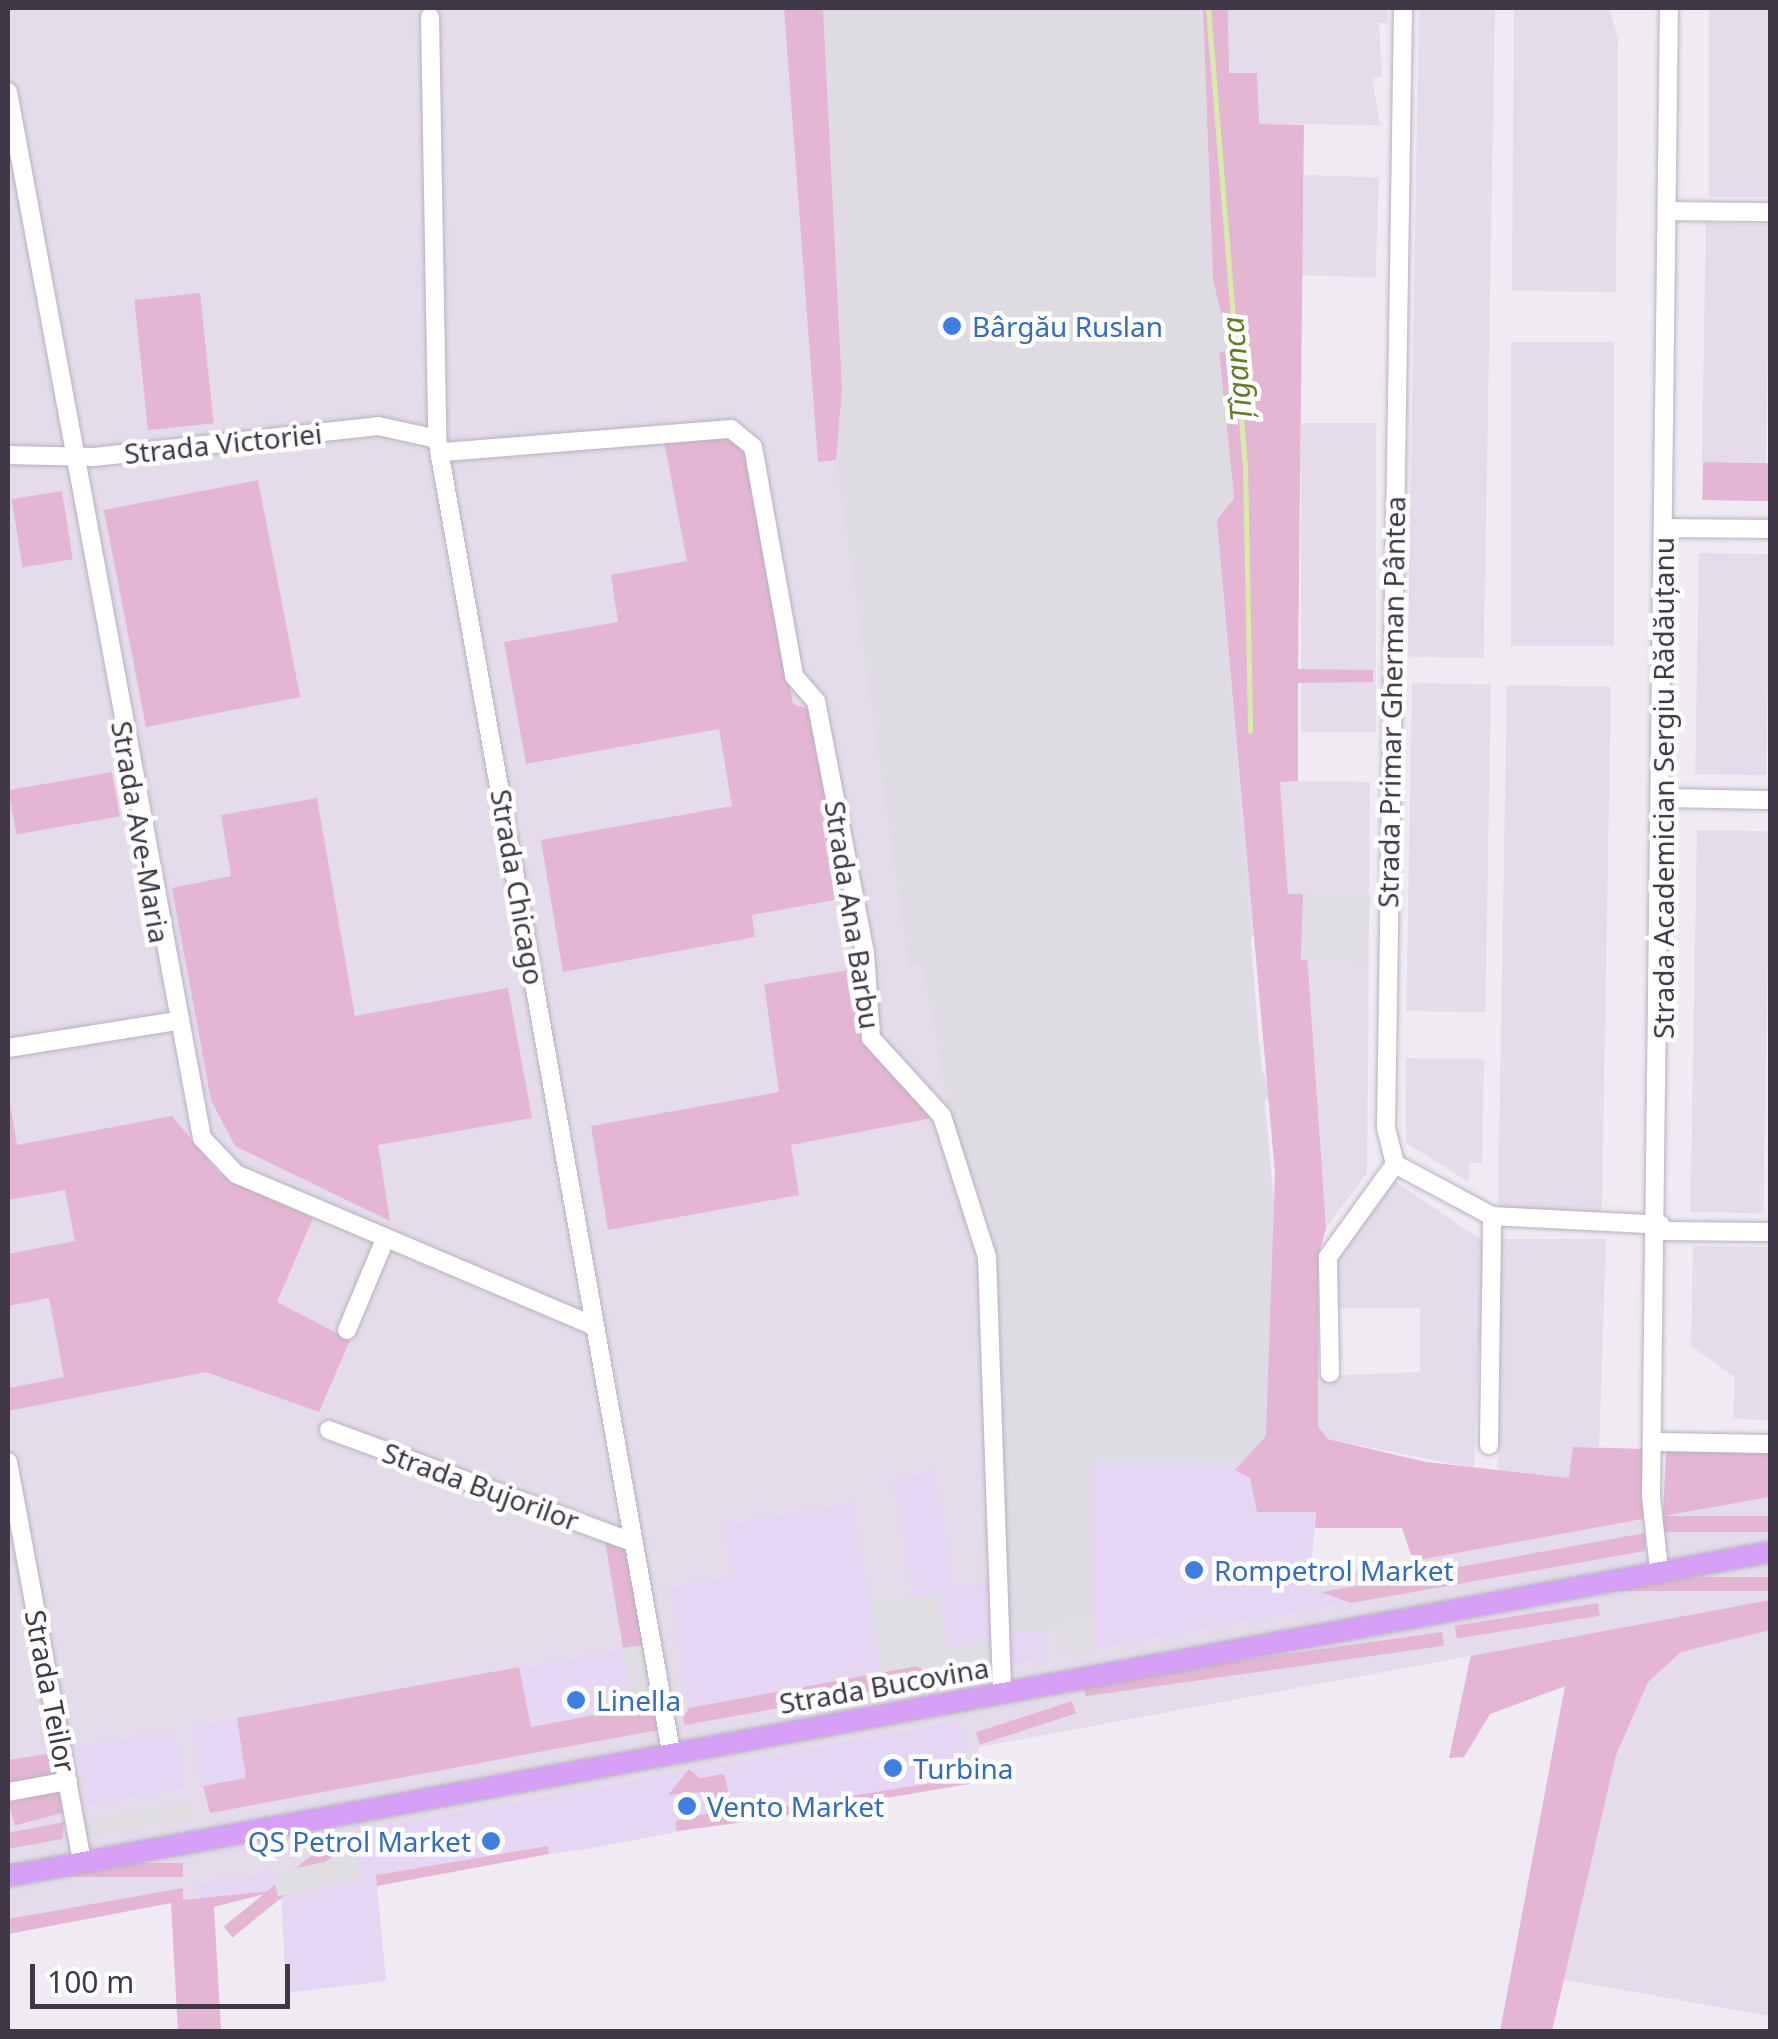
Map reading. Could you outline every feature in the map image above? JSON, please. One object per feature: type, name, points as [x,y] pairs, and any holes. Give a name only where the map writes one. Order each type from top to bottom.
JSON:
[{"type":"main road","name":"Strada Bucovina","points":[[8,1876],[1658,1569],[1770,1552]]},
{"type":"street","name":"Strada Primar Gherman Pântea","points":[[1395,1164],[1386,1127],[1404,8]]},
{"type":"street","name":"Strada Academician Sergiu Rădăuțanu","points":[[1658,1569],[1664,528],[1670,211],[1668,8]]},
{"type":"street","name":"Strada Chicago","points":[[430,17],[440,445],[671,1752]]},
{"type":"street","name":"Strada Ave-Maria","points":[[8,92],[176,1021],[210,1152],[236,1174],[594,1326]]},
{"type":"street","points":[[1670,211],[1770,212]]},
{"type":"street","name":"Strada Victoriei","points":[[8,455],[72,454],[378,426],[440,445],[731,429]]},
{"type":"street","name":"Strada Ana Barbu","points":[[731,429],[753,446],[794,676],[816,701],[865,953],[871,1038],[942,1116],[987,1258],[1002,1691]]},
{"type":"street","points":[[1664,528],[1770,529]]},
{"type":"street","points":[[1664,798],[1770,800]]},
{"type":"street","points":[[8,1048],[176,1021]]},
{"type":"street","points":[[1330,1373],[1328,1257],[1395,1164],[1492,1216],[1770,1232]]},
{"type":"street","points":[[1488,1445],[1492,1216]]},
{"type":"street","points":[[347,1330],[385,1239]]},
{"type":"street","points":[[553,1310],[569,1308],[586,1284]]},
{"type":"street","name":"Strada Bujorilor","points":[[329,1430],[632,1542]]},
{"type":"street","points":[[1656,1442],[1770,1444]]},
{"type":"street","name":"Strada Teilor","points":[[8,1462],[82,1862]]},
{"type":"street","points":[[8,1792],[68,1781]]},
{"type":"shaded area","points":[[8,8],[1203,8],[1218,520],[1254,932],[1232,989],[1260,1048],[1309,1578],[1770,1497],[1770,2016],[1554,1978],[1587,1679],[1490,1714],[1464,1757],[1449,1758],[1470,1656],[979,1747],[977,1775],[745,1813],[745,1822],[182,1901],[8,1934]]},
{"type":"shaded area","points":[[784,8],[823,8],[842,389],[836,460],[818,462]]},
{"type":"shaded area","points":[[823,8],[1203,8],[1213,279],[1230,351],[1219,353],[1234,499],[1217,520],[1261,1068],[1272,1093],[1263,1102],[1276,1227],[1266,1436],[1245,1461],[1092,1462],[1093,1618],[1043,1632],[1006,1633],[994,1225],[953,1132],[922,962],[909,968],[836,460],[842,389]]},
{"type":"shaded area","points":[[1203,8],[1228,8],[1229,73],[1257,73],[1259,124],[1304,125],[1298,669],[1373,670],[1373,682],[1298,683],[1298,781],[1280,782],[1288,894],[1303,894],[1326,1228],[1318,1258],[1318,1426],[1328,1439],[1426,1462],[1569,1478],[1573,1447],[1648,1449],[1643,1519],[1413,1561],[1402,1528],[1315,1528],[1316,1512],[1257,1512],[1250,1478],[1235,1470],[1266,1436],[1275,1173],[1217,520],[1234,498],[1219,352],[1230,350],[1213,280]]},
{"type":"shaded area","points":[[1228,8],[1388,8],[1388,23],[1379,23],[1382,77],[1372,77],[1380,125],[1258,124],[1229,74]]},
{"type":"shaded area","points":[[1419,8],[1495,8],[1484,658],[1408,657]]},
{"type":"shaded area","points":[[1514,8],[1609,8],[1618,39],[1616,292],[1512,291]]},
{"type":"shaded area","points":[[1709,8],[1770,8],[1770,197],[1709,197]]},
{"type":"shaded area","points":[[1304,175],[1379,178],[1375,278],[1301,275]]},
{"type":"shaded area","points":[[1706,223],[1770,224],[1766,463],[1702,462]]},
{"type":"shaded area","points":[[200,293],[214,423],[148,430],[134,300]]},
{"type":"shaded area","points":[[1511,342],[1614,342],[1614,646],[1511,646]]},
{"type":"shaded area","points":[[1301,423],[1376,423],[1376,732],[1301,732]]},
{"type":"shaded area","points":[[727,437],[742,442],[752,471],[793,704],[814,711],[845,898],[752,915],[755,937],[563,972],[541,840],[732,806],[719,729],[526,764],[504,642],[618,622],[611,575],[687,561],[664,442]]},
{"type":"shaded area","points":[[1703,462],[1770,463],[1769,501],[1702,500]]},
{"type":"shaded area","points":[[258,480],[300,697],[146,727],[104,510]]},
{"type":"shaded area","points":[[62,491],[73,559],[22,567],[12,499]]},
{"type":"shaded area","points":[[1699,553],[1770,554],[1766,775],[1695,774]]},
{"type":"shaded area","points":[[1412,683],[1491,684],[1485,1012],[1406,1011]]},
{"type":"shaded area","points":[[1507,685],[1611,687],[1602,1212],[1498,1210]]},
{"type":"shaded area","points":[[112,772],[120,816],[16,835],[9,790]]},
{"type":"shaded area","points":[[1280,781],[1370,782],[1367,1173],[1326,1228],[1303,895],[1288,894]]},
{"type":"shaded area","points":[[317,798],[355,1016],[508,988],[532,1118],[378,1145],[390,1221],[235,1146],[211,1100],[172,888],[231,876],[221,815]]},
{"type":"shaded area","points":[[1697,830],[1770,831],[1763,1213],[1690,1212]]},
{"type":"shaded area","points":[[1303,894],[1370,896],[1368,962],[1301,960]]},
{"type":"shaded area","points":[[856,969],[866,1044],[938,1117],[791,1145],[799,1195],[608,1230],[591,1126],[779,1092],[764,984]]},
{"type":"shaded area","points":[[1406,1058],[1484,1059],[1482,1163],[1469,1163],[1469,1182],[1406,1143]]},
{"type":"shaded area","points":[[8,1092],[17,1145],[172,1116],[219,1173],[313,1218],[277,1302],[350,1340],[319,1412],[206,1372],[8,1411],[9,1388],[64,1377],[49,1298],[8,1306],[8,1254],[75,1241],[65,1190],[8,1200]]},
{"type":"shaded area","points":[[1392,1179],[1484,1242],[1474,1468],[1328,1439],[1318,1426],[1318,1376],[1420,1372],[1420,1308],[1332,1308],[1331,1261]]},
{"type":"shaded area","points":[[1499,1239],[1606,1239],[1599,1447],[1573,1447],[1570,1478],[1498,1470]]},
{"type":"shaded area","points":[[1693,1246],[1770,1247],[1770,1420],[1733,1419],[1735,1377],[1691,1346]]},
{"type":"shaded area","points":[[1666,1450],[1770,1452],[1770,1497],[1663,1516]]},
{"type":"shaded area","points":[[1232,1454],[1245,1461],[1236,1470],[1316,1512],[1309,1587],[1351,1603],[1093,1650],[1092,1462]]},
{"type":"shaded area","points":[[933,1470],[954,1587],[988,1580],[991,1641],[947,1648],[938,1593],[913,1597],[893,1479]]},
{"type":"shaded area","points":[[852,1502],[882,1672],[689,1708],[669,1587],[733,1575],[724,1524]]},
{"type":"shaded area","points":[[1660,1516],[1770,1516],[1770,1532],[1660,1532]]},
{"type":"shaded area","points":[[1645,1533],[1645,1551],[1351,1603],[1321,1592]]},
{"type":"shaded area","points":[[605,1541],[625,1549],[643,1645],[623,1648]]},
{"type":"shaded area","points":[[1613,1577],[1770,1577],[1770,1591],[1613,1591]]},
{"type":"shaded area","points":[[938,1592],[947,1648],[991,1641],[992,1668],[938,1679],[917,1666],[882,1672],[870,1605]]},
{"type":"shaded area","points":[[1770,1600],[1770,1630],[1681,1652],[1648,1682],[1616,1755],[1552,2031],[1500,2031],[1565,1686],[1490,1714],[1464,1757],[1449,1758],[1471,1656]]},
{"type":"shaded area","points":[[1598,1603],[1600,1616],[1457,1639],[1455,1626]]},
{"type":"shaded area","points":[[1093,1618],[1093,1650],[1061,1656],[1059,1625]]},
{"type":"shaded area","points":[[1043,1632],[1046,1659],[1006,1666],[1006,1633]]},
{"type":"shaded area","points":[[1442,1632],[1444,1646],[1085,1696],[1084,1682]]},
{"type":"shaded area","points":[[643,1645],[652,1704],[633,1707],[623,1648]]},
{"type":"shaded area","points":[[623,1648],[634,1707],[530,1727],[519,1668]]},
{"type":"shaded area","points":[[917,1666],[938,1679],[685,1725],[683,1718],[689,1708]]},
{"type":"shaded area","points":[[519,1667],[531,1727],[652,1704],[658,1730],[210,1813],[203,1786],[246,1778],[237,1718]]},
{"type":"shaded area","points":[[1072,1701],[1076,1713],[980,1745],[976,1732]]},
{"type":"shaded area","points":[[237,1718],[247,1778],[200,1786],[191,1725]]},
{"type":"shaded area","points":[[959,1721],[970,1777],[581,1850],[549,1854],[547,1846],[376,1875],[386,1981],[286,1993],[281,1890],[362,1878],[338,1834]]},
{"type":"shaded area","points":[[175,1729],[186,1789],[87,1806],[77,1746]]},
{"type":"shaded area","points":[[53,1753],[58,1777],[8,1786],[8,1760]]},
{"type":"shaded area","points":[[689,1769],[700,1778],[724,1774],[736,1823],[676,1831],[676,1821],[709,1813],[704,1792],[668,1795]]},
{"type":"shaded area","points":[[970,1777],[969,1784],[745,1822],[745,1813]]},
{"type":"shaded area","points":[[58,1790],[64,1812],[15,1825],[9,1803]]},
{"type":"shaded area","points":[[189,1801],[192,1817],[85,1838],[82,1822]]},
{"type":"shaded area","points":[[64,1822],[62,1839],[8,1849],[8,1833]]},
{"type":"shaded area","points":[[338,1834],[347,1845],[233,1937],[224,1927]]},
{"type":"shaded area","points":[[548,1846],[549,1854],[377,1886],[376,1875]]},
{"type":"shaded area","points":[[357,1855],[362,1878],[278,1896],[273,1873]]},
{"type":"shaded area","points":[[8,1863],[183,1863],[183,1877],[8,1877]]},
{"type":"shaded area","points":[[272,1870],[275,1891],[198,1899],[197,1883]]},
{"type":"shaded area","points":[[183,1888],[183,1900],[281,1890],[214,1907],[221,2031],[178,2031],[171,1903],[8,1934],[8,1919]]},
{"type":"waterway","name":"Țîganca","points":[[1208,8],[1245,464],[1250,731]]},
{"type":"place","name":"Bârgău Ruslan","points":[[952,326]]},
{"type":"place","name":"Rompetrol Market","points":[[1194,1570]]},
{"type":"place","name":"Linella","points":[[576,1700]]},
{"type":"place","name":"Turbina","points":[[893,1768]]},
{"type":"place","name":"Vento Market","points":[[687,1806]]},
{"type":"place","name":"QS Petrol Market","points":[[491,1841]]}]
